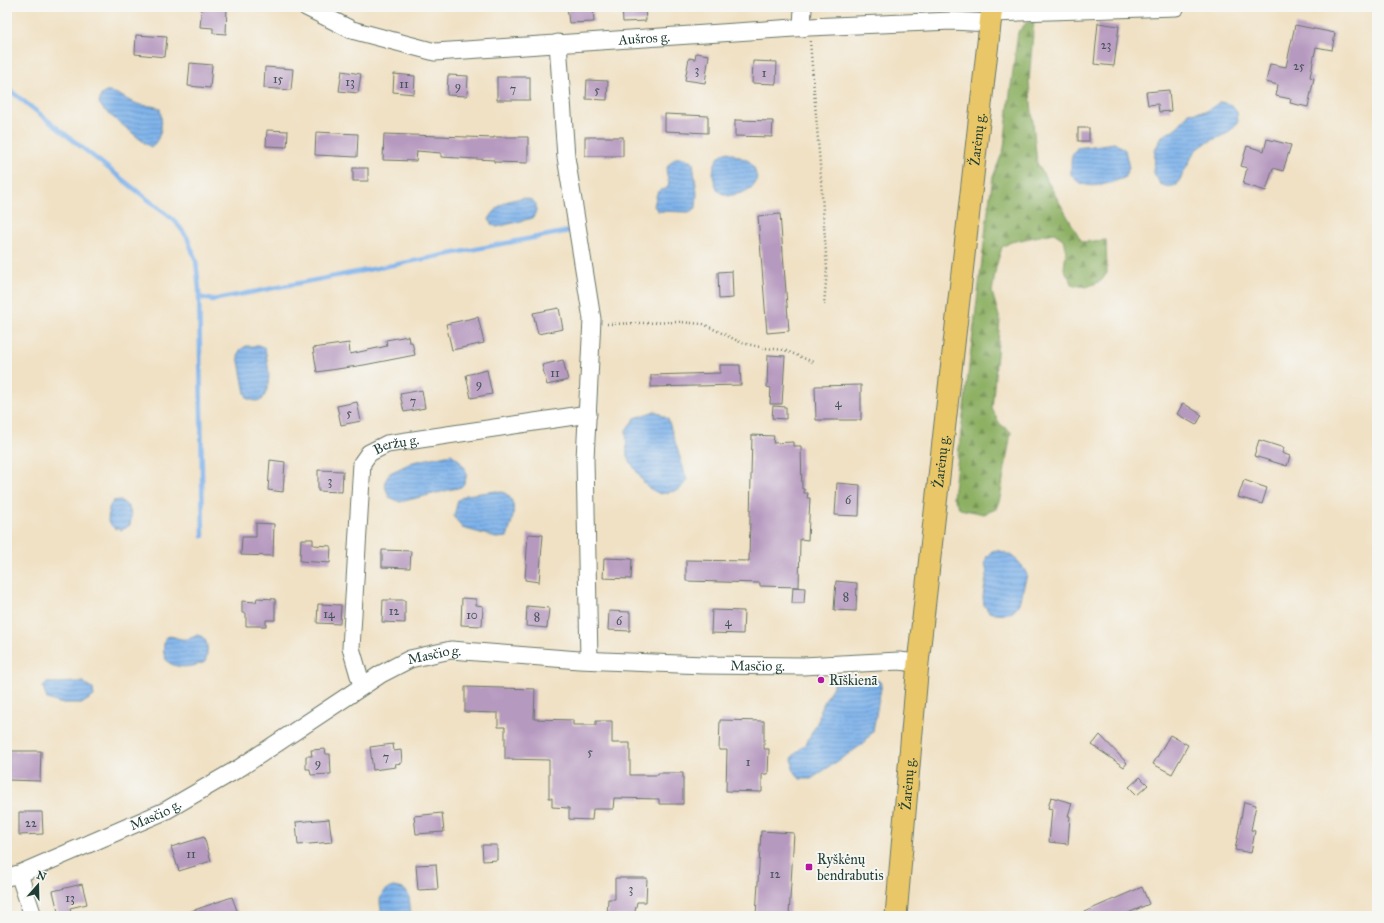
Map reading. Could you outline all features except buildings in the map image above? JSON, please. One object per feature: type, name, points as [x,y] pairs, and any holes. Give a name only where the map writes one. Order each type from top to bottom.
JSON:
[{"type":"main road","name":"Žarėnų g.","points":[[896,916],[918,663],[991,14]]},
{"type":"street","name":"Aušros g.","points":[[306,7],[352,30],[435,52],[805,27],[952,21],[991,14],[1176,7]]},
{"type":"street","points":[[803,7],[805,27]]},
{"type":"street","points":[[558,43],[566,157],[592,318],[585,459],[589,660]]},
{"type":"street","name":"Beržų g.","points":[[362,686],[351,648],[362,463],[369,453],[387,444],[588,414]]},
{"type":"street","name":"Masčio g.","points":[[13,876],[165,811],[241,767],[362,686],[410,659],[450,650],[589,660],[704,665],[803,666],[900,661],[918,663]]},
{"type":"street","points":[[13,876],[34,916]]},
{"type":"path","points":[[805,27],[820,164],[827,270],[824,305]]},
{"type":"path","points":[[592,324],[680,322],[703,324],[742,343],[784,350],[813,362]]},
{"type":"green space","points":[[1034,21],[1029,82],[1037,163],[1082,242],[1106,240],[1107,273],[1101,281],[1087,287],[1073,285],[1064,269],[1066,252],[1063,239],[1054,233],[1011,242],[1002,247],[996,267],[992,292],[1000,320],[992,409],[1000,424],[1011,432],[1000,498],[996,509],[984,514],[960,509],[953,497],[993,177],[1004,148],[1018,32],[1026,23]]},
{"type":"water","points":[[106,92],[118,94],[138,104],[160,109],[161,130],[155,144],[151,147],[146,144],[104,110],[99,103],[101,95]]},
{"type":"water","points":[[1220,102],[1230,104],[1237,112],[1238,122],[1228,133],[1206,143],[1195,151],[1177,185],[1168,187],[1160,184],[1154,173],[1155,150],[1162,136],[1170,132],[1184,120],[1189,113],[1207,111]]},
{"type":"water","points":[[1115,143],[1125,150],[1129,168],[1124,178],[1096,186],[1084,184],[1073,178],[1071,174],[1071,159],[1077,148]]},
{"type":"water","points":[[728,152],[749,161],[754,168],[757,178],[753,187],[742,193],[728,196],[718,191],[713,176],[713,171],[715,163],[720,156]]},
{"type":"water","points":[[675,158],[684,158],[693,163],[697,193],[696,208],[689,212],[658,211],[654,206],[657,193],[660,190],[666,189],[669,185],[666,171],[668,166]]},
{"type":"water","points":[[523,198],[532,200],[536,204],[536,211],[533,218],[497,227],[491,224],[489,219],[496,209],[511,200]]},
{"type":"water","points":[[246,346],[261,346],[265,348],[269,381],[262,400],[255,401],[248,399],[245,393],[238,356],[240,350]]},
{"type":"water","points":[[655,411],[668,419],[687,480],[679,490],[660,494],[647,487],[627,457],[626,430],[635,418]]},
{"type":"water","points":[[451,454],[459,460],[467,473],[465,482],[461,487],[400,502],[389,497],[384,483],[390,473],[413,462]]},
{"type":"water","points":[[497,491],[505,493],[513,503],[514,509],[507,537],[496,538],[462,528],[454,516],[458,500],[466,495]]},
{"type":"water","points":[[119,500],[126,504],[131,513],[130,525],[122,530],[114,528],[108,522],[109,508],[113,501]]},
{"type":"water","points":[[997,550],[1007,554],[1019,562],[1027,575],[1019,603],[1013,612],[1003,614],[989,612],[984,605],[983,597],[987,573],[985,563],[987,556],[992,551]]},
{"type":"water","points":[[197,635],[201,636],[206,642],[207,654],[205,662],[194,666],[181,667],[175,666],[166,659],[164,654],[165,638],[171,636],[185,639]]},
{"type":"water","points":[[855,678],[874,678],[882,683],[873,731],[863,744],[811,779],[800,779],[793,769],[792,757],[807,742],[819,719],[820,710],[834,684]]},
{"type":"water","points":[[83,682],[93,689],[94,696],[83,703],[59,703],[47,699],[43,687],[47,683]]},
{"type":"water","points":[[393,887],[404,889],[409,896],[411,915],[382,916],[380,898],[384,892]]},
{"type":"waterway","points":[[7,88],[175,221],[187,237],[196,261],[199,290],[203,536]]},
{"type":"waterway","points":[[199,297],[212,300],[569,231]]},
{"type":"place","name":"Rīškienā","points":[[821,680]]},
{"type":"place","name":"Ryškėnų bendrabutis","points":[[809,867]]}]
